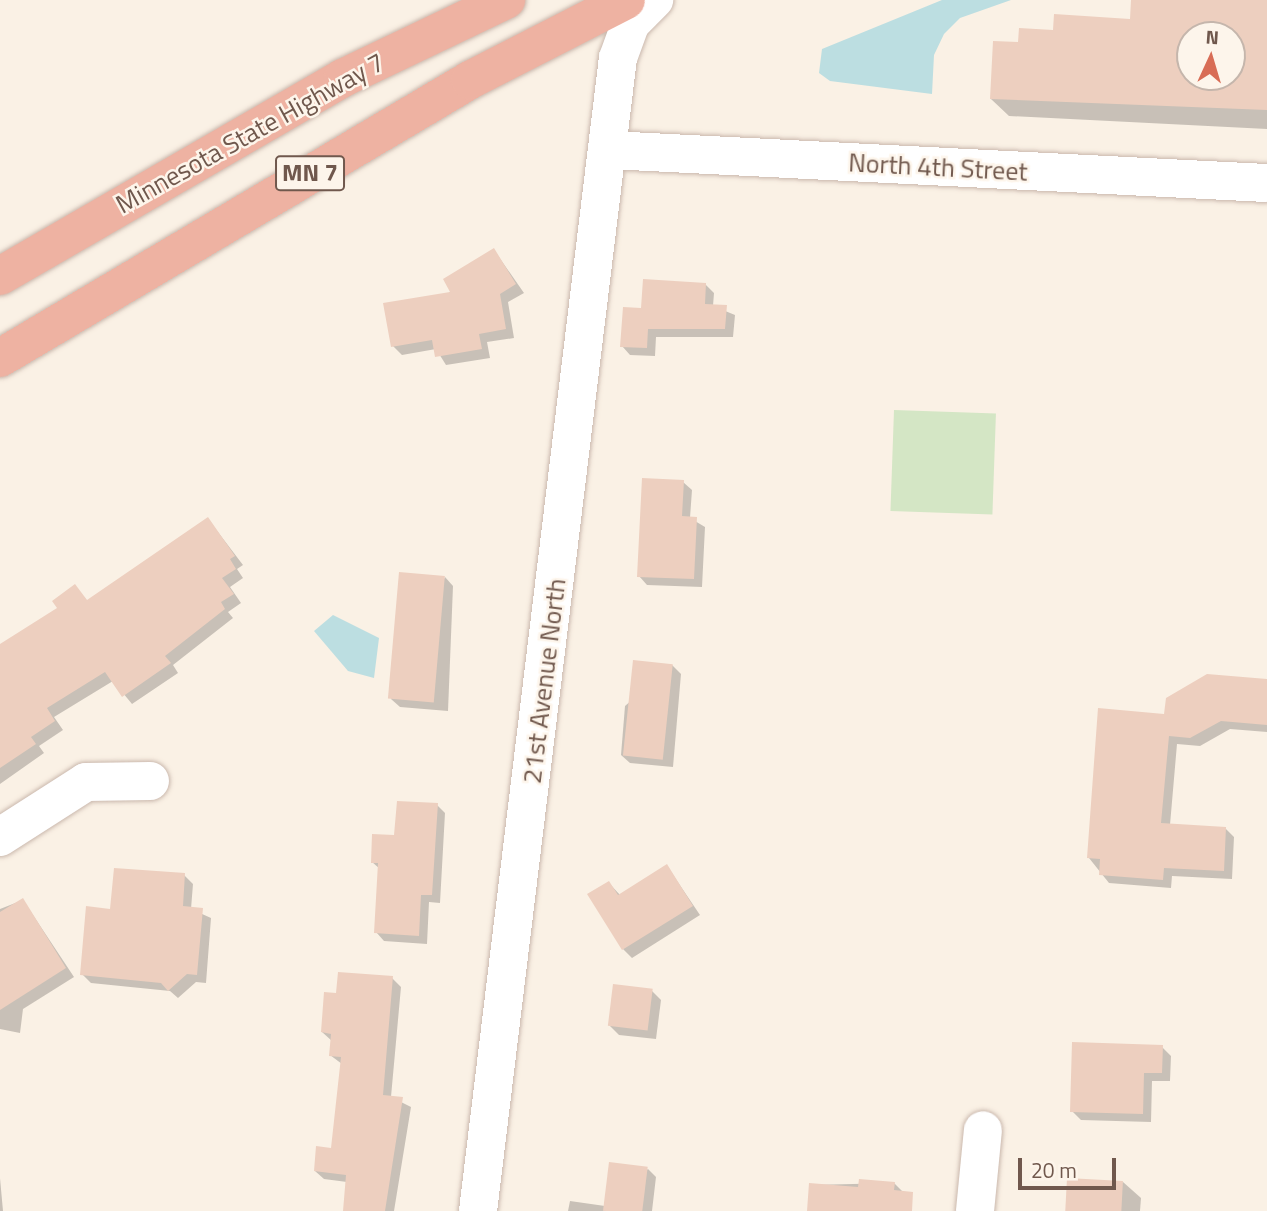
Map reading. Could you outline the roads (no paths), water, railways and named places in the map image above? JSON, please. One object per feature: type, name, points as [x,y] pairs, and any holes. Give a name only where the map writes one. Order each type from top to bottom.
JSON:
[{"type":"highway","name":"Minnesota State Highway 7","points":[[0,276],[343,78],[506,0]]},
{"type":"highway","name":"MN 7","points":[[0,358],[470,80],[626,0]]},
{"type":"street","name":"21st Avenue North","points":[[478,1211],[610,150],[618,58],[631,23],[654,0]]},
{"type":"street","name":"North 4th Street","points":[[610,150],[1267,183]]},
{"type":"street","points":[[0,837],[86,782],[150,781]]},
{"type":"street","points":[[975,1211],[983,1130]]},
{"type":"water","points":[[942,0],[1011,0],[960,18],[944,34],[934,55],[932,94],[830,81],[819,73],[822,49]]},
{"type":"water","points":[[333,615],[379,638],[374,678],[348,671],[314,631]]}]
